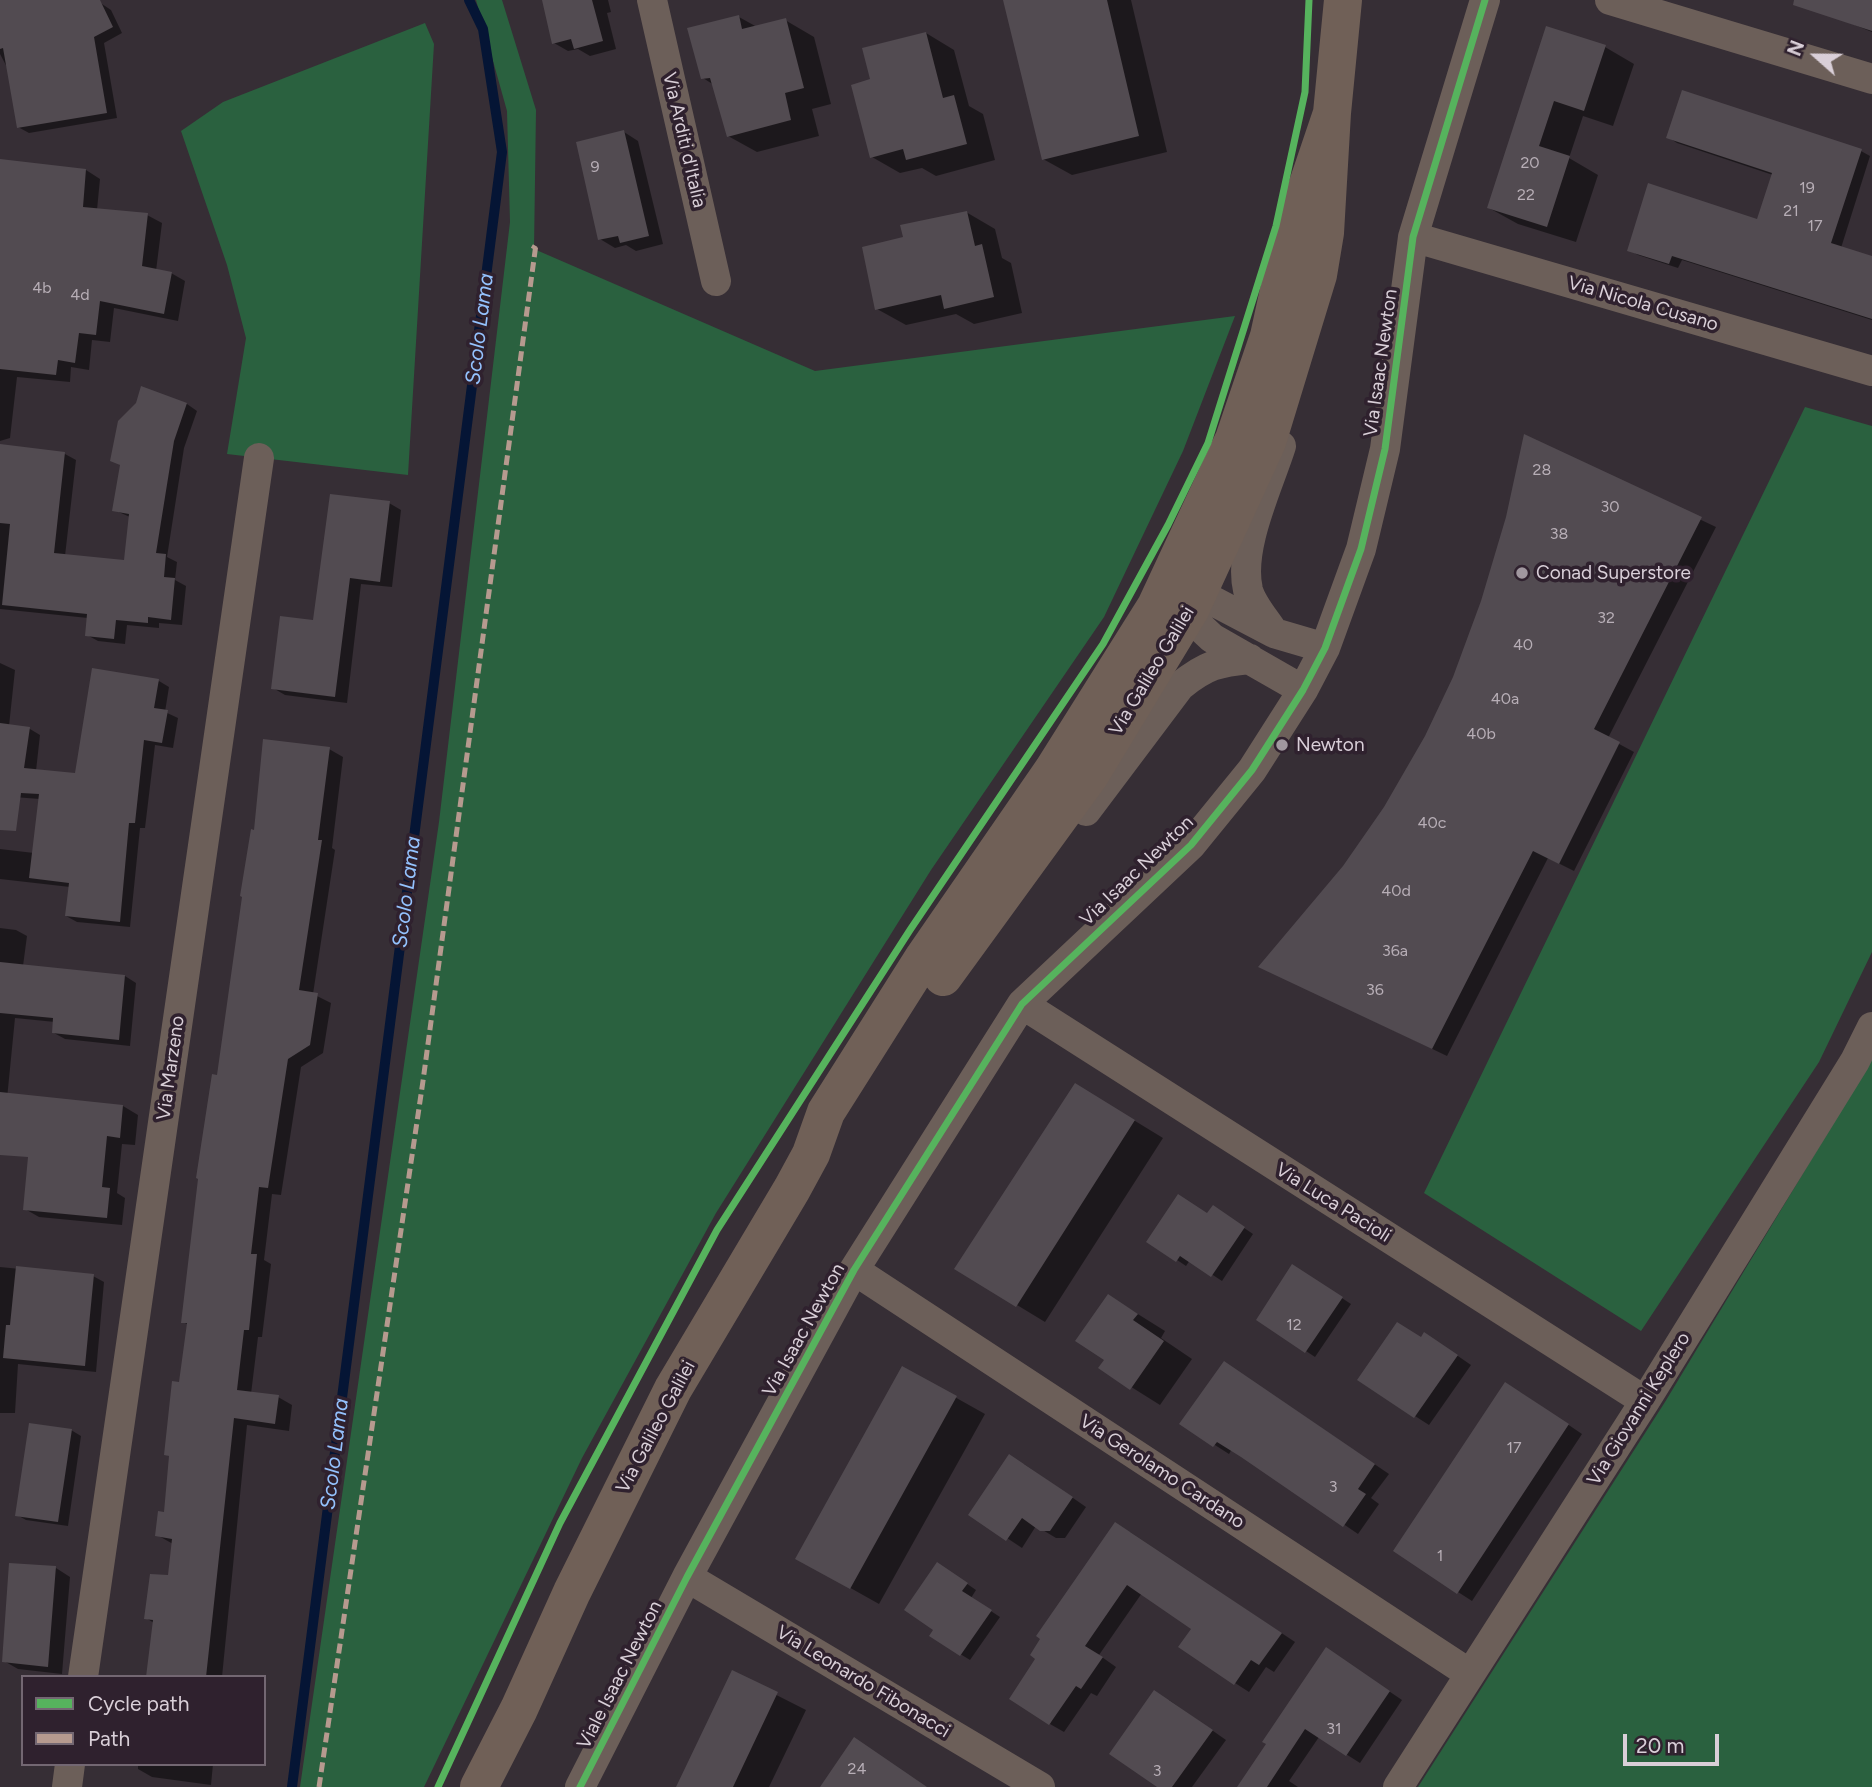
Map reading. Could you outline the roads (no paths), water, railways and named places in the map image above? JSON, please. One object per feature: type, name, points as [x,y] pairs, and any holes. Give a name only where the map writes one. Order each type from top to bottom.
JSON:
[{"type":"main road","name":"Via Galileo Galilei","points":[[811,1154],[841,1132],[955,958],[1090,775],[1190,610],[1267,442],[1318,275],[1325,233],[1332,114],[1343,0]]},
{"type":"main road","name":"Via Galileo Galilei","points":[[479,1787],[673,1390],[811,1154],[826,1112],[924,957],[1067,747],[1156,606],[1234,439],[1269,336],[1292,231],[1332,114]]},
{"type":"main road","name":"Via Galileo Galilei","points":[[499,1787],[519,1709]]},
{"type":"street","name":"Via Arditi d'Italia","points":[[652,0],[716,281]]},
{"type":"street","name":"Via Isaac Newton","points":[[687,1577],[854,1270],[1021,1004],[1191,845],[1252,770],[1303,690],[1325,648],[1360,549],[1385,449],[1413,237],[1485,0]]},
{"type":"street","points":[[1611,0],[1872,79]]},
{"type":"street","name":"Via Nicola Cusano","points":[[1413,237],[1872,371]]},
{"type":"street","points":[[1274,633],[1249,593],[1246,571],[1252,533],[1311,359],[1318,275]]},
{"type":"street","points":[[1234,439],[1235,467],[1188,570],[1185,582],[1190,610],[1196,622],[1212,638],[1303,690]]},
{"type":"street","name":"Via Marzeno","points":[[83,1675],[259,458]]},
{"type":"street","points":[[1067,747],[1082,742],[1096,727],[1146,645],[1169,618],[1190,610],[1205,600],[1215,602],[1274,633],[1325,648]]},
{"type":"street","points":[[955,958],[1008,914],[1180,686],[1200,670],[1219,662],[1250,659]]},
{"type":"street","name":"Via Luca Pacioli","points":[[1021,1004],[1645,1401]]},
{"type":"street","name":"Via Giovanni Keplero","points":[[1398,1787],[1645,1401],[1855,1061],[1872,1027]]},
{"type":"street","name":"Via Gerolamo Cardano","points":[[854,1270],[1470,1674]]},
{"type":"street","name":"Viale Isaac Newton","points":[[580,1787],[687,1577]]},
{"type":"street","name":"Via Leonardo Fibonacci","points":[[687,1577],[1040,1787]]},
{"type":"street","points":[[67,1787],[70,1766]]},
{"type":"waterway","name":"Scolo Lama","points":[[292,1787],[502,152],[483,29],[469,0]]},
{"type":"place","name":"Conad Superstore","points":[[1522,573]]},
{"type":"place","name":"Newton","points":[[1282,745]]}]
